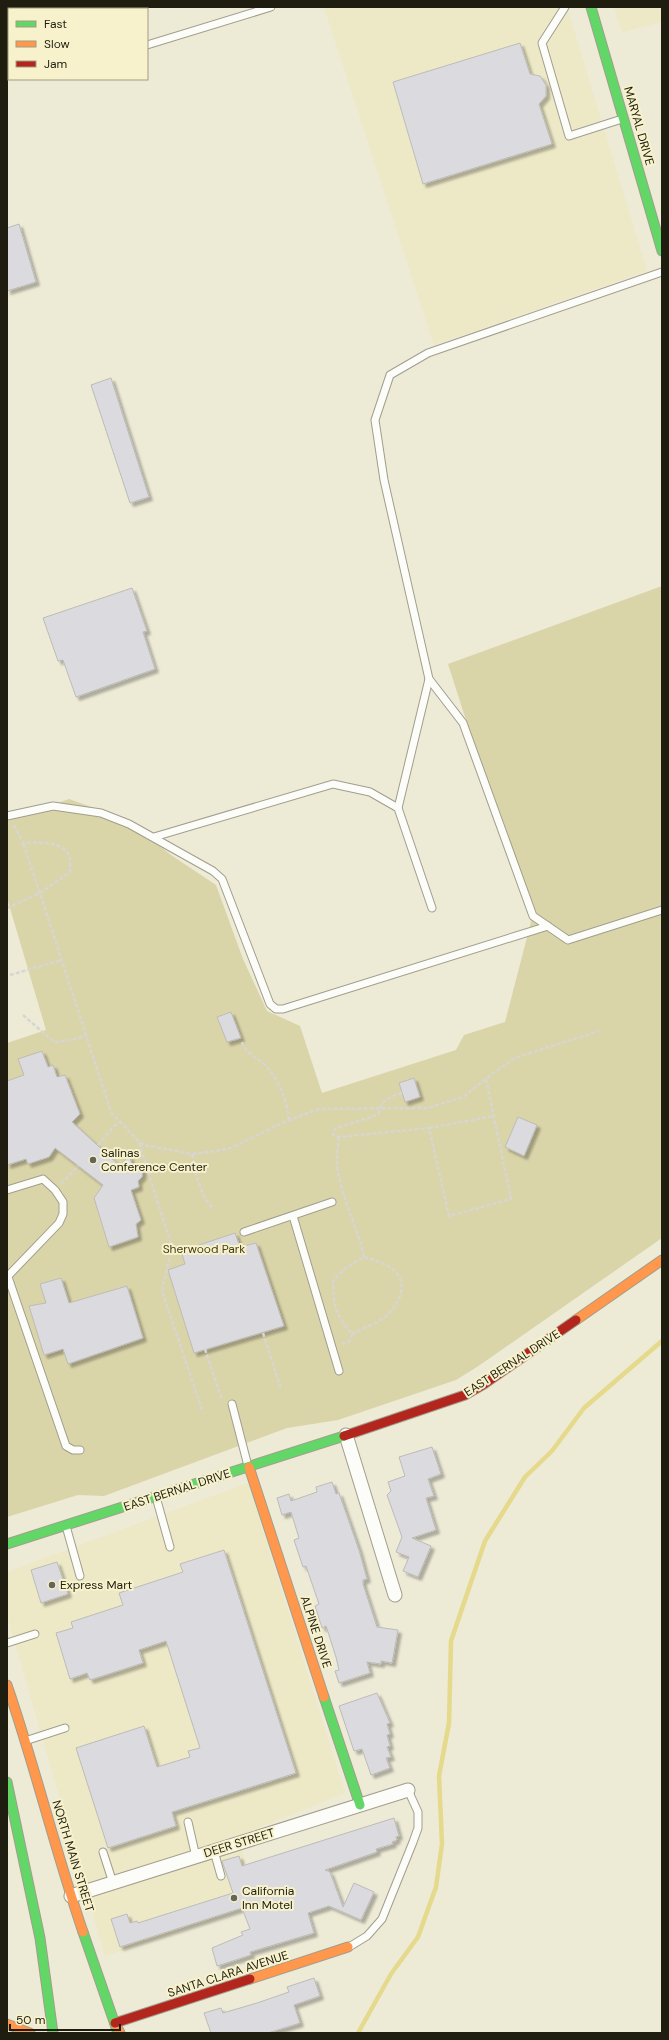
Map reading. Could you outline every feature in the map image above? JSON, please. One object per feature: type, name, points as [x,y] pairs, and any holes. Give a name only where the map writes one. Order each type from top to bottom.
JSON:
[{"type":"main road","name":"MARYAL DRIVE","points":[[591,7],[662,251]]},
{"type":"main road","name":"EAST BERNAL DRIVE","points":[[7,1544],[346,1435],[465,1395],[484,1384],[662,1260]]},
{"type":"main road","name":"ALPINE DRIVE","points":[[248,1466],[360,1805]]},
{"type":"main road","name":"NORTH MAIN STREET","points":[[7,1685],[26,1740],[71,1896],[119,2033]]},
{"type":"main road","points":[[7,1782],[34,1905],[50,1992],[53,2033]]},
{"type":"main road","name":"SANTA CLARA AVENUE","points":[[115,2023],[348,1947]]},
{"type":"main road","points":[[7,2024],[30,2033]]},
{"type":"street","points":[[346,1435],[395,1594]]},
{"type":"street","name":"DEER STREET","points":[[71,1896],[408,1790]]},
{"type":"lane","points":[[148,45],[271,7]]},
{"type":"lane","points":[[565,7],[542,43],[569,136],[624,118]]},
{"type":"lane","points":[[662,272],[428,353],[390,375],[375,420],[384,480],[429,679],[463,723],[533,916],[568,940],[662,910]]},
{"type":"lane","points":[[429,679],[398,808],[432,908]]},
{"type":"lane","points":[[154,837],[333,784],[370,792],[398,808]]},
{"type":"lane","points":[[8,815],[53,806],[101,813],[129,824],[208,868],[222,879],[270,1004],[276,1009],[283,1010],[548,926]]},
{"type":"lane","points":[[7,1190],[44,1179],[55,1190],[63,1202],[62,1214],[59,1222],[8,1277],[66,1446],[72,1450],[80,1450]]},
{"type":"lane","points":[[244,1232],[332,1202]]},
{"type":"lane","points":[[294,1216],[339,1371]]},
{"type":"lane","points":[[232,1404],[248,1466]]},
{"type":"lane","points":[[156,1496],[170,1547]]},
{"type":"lane","points":[[66,1526],[80,1576]]},
{"type":"lane","points":[[7,1643],[35,1634]]},
{"type":"lane","points":[[26,1740],[64,1728]]},
{"type":"lane","points":[[348,1947],[367,1936],[382,1919],[413,1842],[418,1828],[418,1812],[408,1790]]},
{"type":"lane","points":[[188,1822],[196,1856]]},
{"type":"lane","points":[[214,1851],[221,1876]]},
{"type":"lane","points":[[103,1852],[113,1883]]},
{"type":"path","points":[[8,815],[23,843],[111,1112],[118,1122],[139,1142],[172,1247],[162,1291],[203,1413]]},
{"type":"path","points":[[7,908],[40,893],[70,872],[68,854],[62,847],[54,843],[23,843]]},
{"type":"path","points":[[10,976],[62,960]]},
{"type":"path","points":[[23,1015],[54,1042],[86,1036]]},
{"type":"path","points":[[139,1142],[192,1154],[231,1148],[289,1120],[319,1109],[420,1109],[444,1104],[463,1097],[515,1058],[599,1031]]},
{"type":"path","points":[[242,1042],[245,1050],[264,1065],[273,1075],[283,1095],[289,1120]]},
{"type":"path","points":[[429,1128],[450,1216],[511,1199],[486,1079]]},
{"type":"path","points":[[402,1093],[386,1098],[380,1108],[379,1113],[372,1117],[336,1128],[333,1133],[338,1137],[429,1128],[494,1116]]},
{"type":"path","points":[[98,1145],[118,1122]]},
{"type":"path","points":[[338,1137],[337,1164],[344,1198],[358,1232],[364,1257]]},
{"type":"path","points":[[192,1154],[203,1195],[214,1210]]},
{"type":"path","points":[[55,1190],[78,1166]]},
{"type":"path","points":[[352,1334],[339,1319],[333,1301],[333,1280],[344,1270],[364,1257]]},
{"type":"path","points":[[352,1334],[384,1317],[397,1305],[402,1291],[399,1278],[394,1271],[364,1257]]},
{"type":"path","points":[[264,1333],[281,1389]]},
{"type":"path","points":[[332,1348],[351,1340],[352,1334]]},
{"type":"path","points":[[205,1349],[224,1406]]},
{"type":"shaded area","points":[[324,7],[567,7],[647,271],[434,345]]},
{"type":"shaded area","points":[[614,7],[662,7],[662,22],[622,32]]},
{"type":"shaded area","points":[[248,1483],[345,1793],[238,1836],[256,1905],[105,1956],[7,1615],[7,1572]]},
{"type":"green space","name":"Sherwood Park","points":[[662,586],[662,1238],[477,1367],[456,1380],[338,1420],[287,1428],[104,1496],[78,1495],[7,1517],[7,1043],[46,1030],[7,898],[7,821],[69,799],[127,820],[171,855],[216,885],[243,959],[267,1011],[300,1026],[322,1093],[456,1050],[464,1035],[505,1022],[531,922],[448,664]]},
{"type":"building","points":[[520,43],[530,74],[540,76],[546,85],[546,96],[539,104],[552,144],[423,184],[393,82]]},
{"type":"building","points":[[19,224],[36,282],[7,291],[7,228]]},
{"type":"building","points":[[111,378],[149,497],[130,503],[91,385]]},
{"type":"building","points":[[132,588],[147,631],[143,632],[155,669],[76,697],[63,660],[58,661],[43,618]]},
{"type":"building","points":[[231,1012],[241,1038],[227,1042],[217,1017]]},
{"type":"building","name":"Salinas Conference Center","points":[[42,1051],[48,1067],[53,1065],[57,1077],[65,1075],[80,1114],[72,1122],[120,1166],[129,1155],[132,1164],[143,1170],[142,1177],[138,1181],[139,1187],[131,1190],[141,1220],[136,1224],[138,1237],[109,1247],[94,1198],[103,1185],[55,1148],[49,1157],[28,1164],[26,1159],[7,1165],[7,1081],[24,1075],[18,1059]]},
{"type":"building","points":[[414,1078],[420,1097],[405,1102],[399,1083]]},
{"type":"building","points":[[518,1117],[537,1125],[524,1156],[505,1147]]},
{"type":"building","points":[[235,1233],[240,1247],[256,1243],[284,1326],[194,1353],[168,1270],[185,1264],[181,1251]]},
{"type":"building","points":[[61,1278],[69,1303],[127,1286],[143,1338],[68,1364],[63,1349],[44,1355],[29,1306],[46,1303],[40,1284]]},
{"type":"building","points":[[432,1447],[441,1474],[428,1479],[434,1496],[426,1498],[436,1530],[412,1538],[431,1546],[418,1577],[403,1571],[409,1557],[396,1552],[402,1537],[387,1495],[391,1491],[388,1482],[405,1476],[399,1457]]},
{"type":"building","points":[[332,1482],[336,1494],[339,1493],[359,1550],[367,1579],[363,1580],[363,1584],[377,1627],[398,1630],[392,1663],[381,1661],[381,1664],[367,1662],[370,1673],[339,1683],[335,1671],[339,1670],[336,1657],[326,1626],[322,1628],[315,1606],[319,1604],[306,1566],[303,1567],[294,1540],[299,1538],[291,1512],[282,1515],[277,1498],[289,1494],[291,1501],[317,1492],[316,1487]]},
{"type":"building","points":[[224,1550],[296,1773],[172,1812],[176,1826],[108,1848],[76,1748],[144,1726],[157,1767],[190,1757],[188,1751],[200,1748],[166,1641],[139,1650],[143,1663],[90,1680],[87,1673],[70,1679],[56,1633],[73,1628],[71,1622],[123,1605],[119,1593],[183,1572],[180,1564]]},
{"type":"building","points":[[57,1562],[68,1594],[41,1603],[31,1570]]},
{"type":"building","points":[[377,1693],[390,1723],[387,1724],[390,1734],[387,1735],[390,1746],[387,1747],[391,1757],[386,1758],[390,1768],[371,1775],[362,1749],[354,1751],[339,1706]]},
{"type":"building","points":[[394,1818],[399,1836],[396,1837],[397,1840],[392,1842],[393,1844],[376,1849],[377,1852],[325,1870],[330,1872],[343,1907],[354,1883],[374,1892],[361,1920],[329,1906],[308,1913],[314,1933],[250,1952],[251,1955],[217,1966],[212,1948],[243,1935],[241,1932],[250,1929],[242,1908],[120,1947],[111,1919],[127,1914],[130,1923],[137,1921],[138,1923],[233,1893],[222,1861],[239,1856],[242,1866]]},
{"type":"building","points":[[314,1978],[320,1996],[294,2005],[300,2023],[268,2033],[211,2033],[204,2013],[221,2008],[223,2013],[257,2003],[289,1992],[287,1987]]},
{"type":"waterway","points":[[358,2033],[391,1974],[418,1937],[436,1887],[442,1844],[439,1776],[449,1723],[451,1641],[485,1541],[525,1477],[552,1451],[584,1408],[662,1341]]},
{"type":"traffic: fast","points":[[591,7],[662,251]]},
{"type":"traffic: fast","points":[[7,1544],[344,1436]]},
{"type":"traffic: fast","points":[[324,1697],[360,1805]]},
{"type":"traffic: fast","points":[[7,1782],[40,1938],[53,2033]]},
{"type":"traffic: fast","points":[[83,1932],[118,2033]]},
{"type":"traffic: slow","points":[[576,1320],[662,1260]]},
{"type":"traffic: slow","points":[[249,1467],[324,1697]]},
{"type":"traffic: slow","points":[[7,1685],[83,1932]]},
{"type":"traffic: slow","points":[[250,1979],[348,1947]]},
{"type":"traffic: slow","points":[[115,2023],[120,2033]]},
{"type":"traffic: slow","points":[[7,2024],[30,2033]]},
{"type":"traffic: jam","points":[[344,1436],[465,1395],[484,1384],[576,1320]]},
{"type":"traffic: jam","points":[[115,2023],[250,1979]]},
{"type":"place","name":"Salinas Conference Center","points":[[93,1160]]},
{"type":"place","name":"Express Mart","points":[[52,1585]]},
{"type":"place","name":"California Inn Motel","points":[[234,1898]]}]
